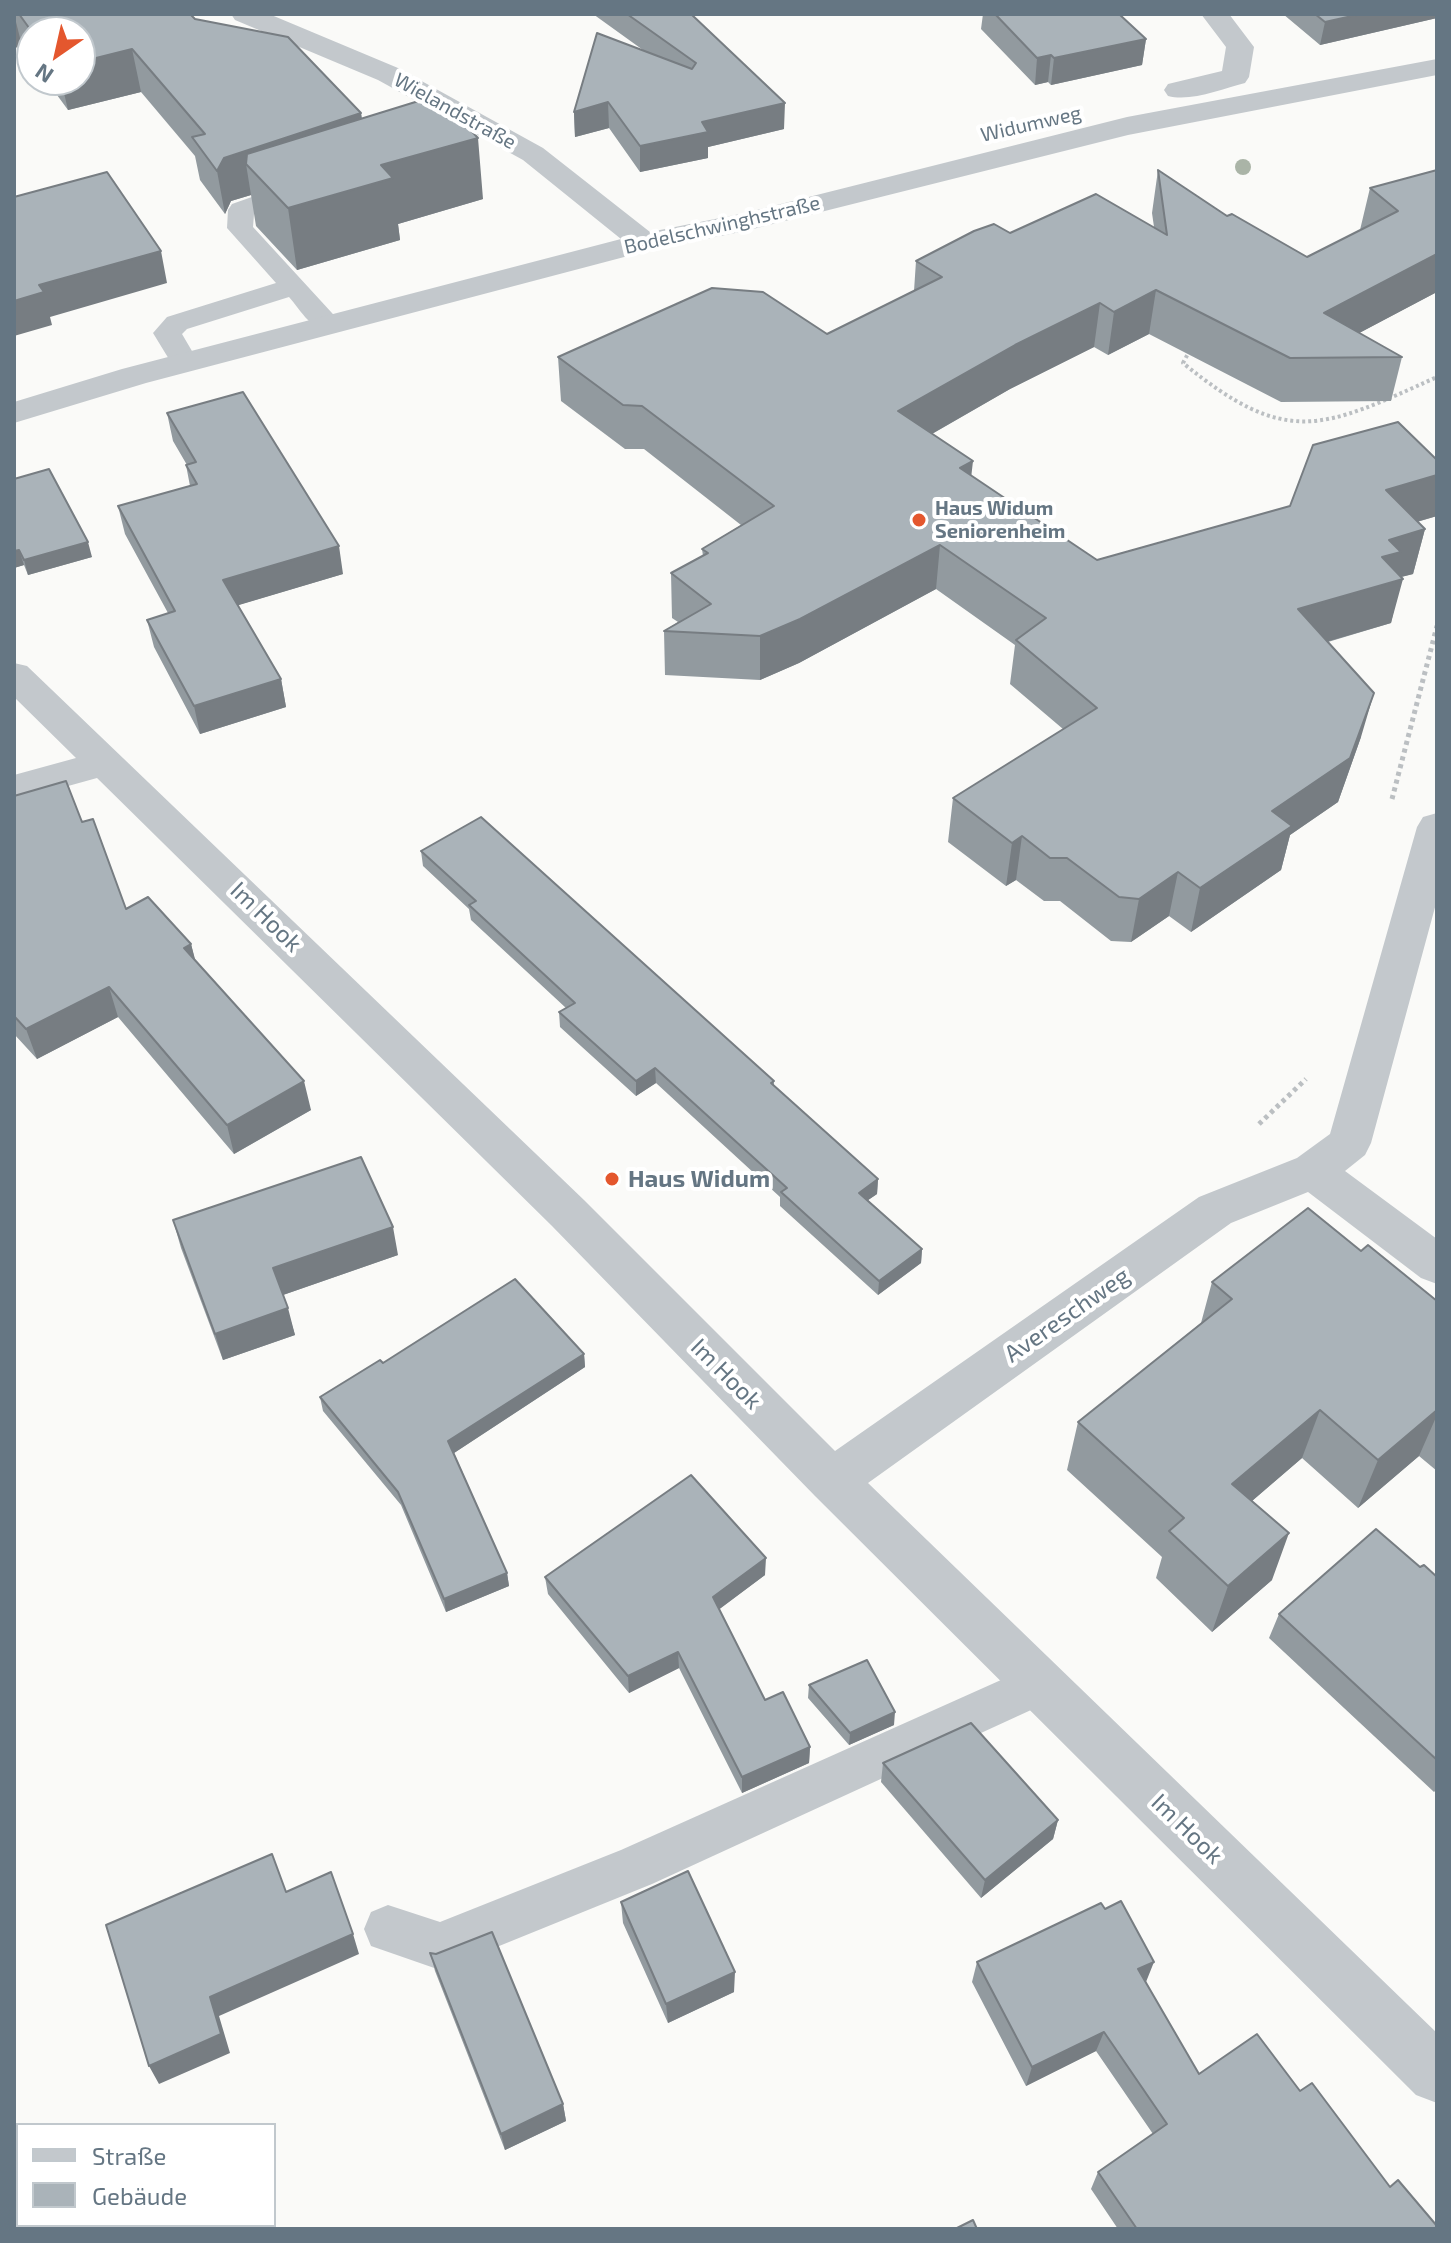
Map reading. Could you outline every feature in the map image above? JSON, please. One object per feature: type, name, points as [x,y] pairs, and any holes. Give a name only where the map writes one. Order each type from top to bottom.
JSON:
[{"type":"street","name":"Wielandstraße","points":[[245,14],[388,74],[533,154],[644,242]]},
{"type":"street","name":"Widumweg","points":[[915,151],[1235,77],[1240,47],[1215,14]]},
{"type":"street","name":"Bodelschwinghstraße","points":[[14,413],[185,363],[644,242],[760,218],[1127,126],[1437,67]]},
{"type":"street","name":"Im Hook","points":[[14,675],[568,1213],[832,1481],[1437,2074]]},
{"type":"street","points":[[14,788],[105,763]]},
{"type":"street","name":"Avereschweg","points":[[832,1481],[1215,1210],[1313,1171],[1349,1143],[1437,827]]},
{"type":"street","points":[[1313,1171],[1437,1265]]},
{"type":"lane","points":[[456,137],[485,128]]},
{"type":"lane","points":[[327,179],[241,210],[240,228],[329,325]]},
{"type":"lane","points":[[185,363],[167,333],[177,323],[293,287]]},
{"type":"lane","points":[[388,1929],[440,1946],[635,1868],[1039,1684]]},
{"type":"path","points":[[1191,349],[1183,363],[1217,394],[1262,418],[1296,425],[1356,414],[1437,377]]},
{"type":"building","points":[[19,14],[190,14],[195,19],[288,37],[361,113],[224,158],[217,171],[192,137],[205,134],[132,49],[96,58],[96,16]]},
{"type":"building","points":[[627,14],[691,14],[785,103],[702,122],[708,132],[640,146],[608,102],[574,112],[597,33],[692,69],[696,63]]},
{"type":"building","points":[[995,14],[1119,14],[1146,39],[1054,58],[1051,55],[1037,58]]},
{"type":"building","points":[[1315,14],[1361,14],[1325,22]]},
{"type":"building","points":[[438,95],[478,138],[381,165],[393,178],[288,208],[246,164],[247,154]]},
{"type":"building","points":[[1158,170],[1227,216],[1232,214],[1307,257],[1398,211],[1370,188],[1437,170],[1437,254],[1324,313],[1402,357],[1290,358],[1156,290],[1114,312],[1100,303],[1015,345],[898,411],[973,461],[960,468],[1097,560],[1290,506],[1313,445],[1398,422],[1437,460],[1437,475],[1386,490],[1425,529],[1389,540],[1401,552],[1382,557],[1403,579],[1298,609],[1374,693],[1350,758],[1272,811],[1292,826],[1200,888],[1178,872],[1139,899],[1119,897],[1067,858],[1050,858],[1022,836],[1012,843],[953,798],[1097,708],[1016,640],[1046,618],[940,545],[800,619],[760,636],[664,631],[711,604],[671,573],[708,553],[702,549],[774,506],[642,406],[623,405],[558,357],[712,288],[763,292],[827,334],[942,277],[916,261],[974,231],[994,224],[1010,233],[1096,194],[1167,235]]},
{"type":"building","points":[[107,172],[161,251],[39,285],[44,292],[14,301],[14,197]]},
{"type":"building","points":[[243,392],[339,546],[223,580],[281,679],[194,706],[147,620],[175,611],[118,506],[197,484],[186,465],[196,462],[167,413]]},
{"type":"building","points":[[49,469],[88,542],[24,560],[19,550],[14,551],[14,479]]},
{"type":"building","points":[[66,781],[82,822],[93,819],[126,909],[148,897],[191,944],[184,948],[304,1081],[227,1125],[109,987],[26,1029],[14,1016],[14,796]]},
{"type":"building","points":[[481,817],[878,1179],[859,1193],[922,1249],[879,1281],[781,1192],[787,1188],[655,1068],[636,1081],[559,1012],[575,1003],[469,905],[476,901],[421,851]]},
{"type":"building","points":[[361,1157],[393,1227],[273,1268],[288,1308],[215,1334],[173,1220]]},
{"type":"building","points":[[1308,1208],[1361,1251],[1368,1245],[1437,1301],[1437,1410],[1378,1460],[1320,1410],[1232,1484],[1289,1533],[1228,1586],[1169,1531],[1184,1518],[1078,1422],[1232,1299],[1212,1282]]},
{"type":"building","points":[[515,1279],[584,1354],[448,1441],[507,1573],[444,1599],[398,1492],[320,1397],[380,1360],[383,1363]]},
{"type":"building","points":[[691,1475],[766,1558],[713,1597],[765,1700],[783,1692],[810,1747],[742,1777],[678,1652],[628,1676],[545,1577]]},
{"type":"building","points":[[1376,1529],[1420,1567],[1424,1565],[1437,1577],[1437,1760],[1279,1614]]},
{"type":"building","points":[[867,1660],[895,1712],[850,1733],[809,1685]]},
{"type":"building","points":[[971,1723],[1058,1820],[985,1880],[883,1763]]},
{"type":"building","points":[[272,1854],[286,1892],[331,1872],[353,1934],[210,1997],[221,2034],[149,2066],[106,1925]]},
{"type":"building","points":[[688,1871],[735,1972],[666,2004],[621,1902]]},
{"type":"building","points":[[1121,1901],[1154,1962],[1138,1969],[1199,2074],[1257,2034],[1300,2091],[1312,2083],[1390,2187],[1398,2180],[1437,2229],[1137,2229],[1098,2172],[1167,2124],[1104,2032],[1032,2067],[977,1962],[1101,1903],[1105,1909]]},
{"type":"building","points":[[492,1932],[563,2104],[501,2134],[430,1953],[436,1954]]},
{"type":"building","points":[[973,2220],[977,2229],[955,2229]]},
{"type":"place","name":"Haus Widum Seniorenheim","points":[[919,520]]},
{"type":"place","name":"Haus Widum","points":[[612,1179]]}]
